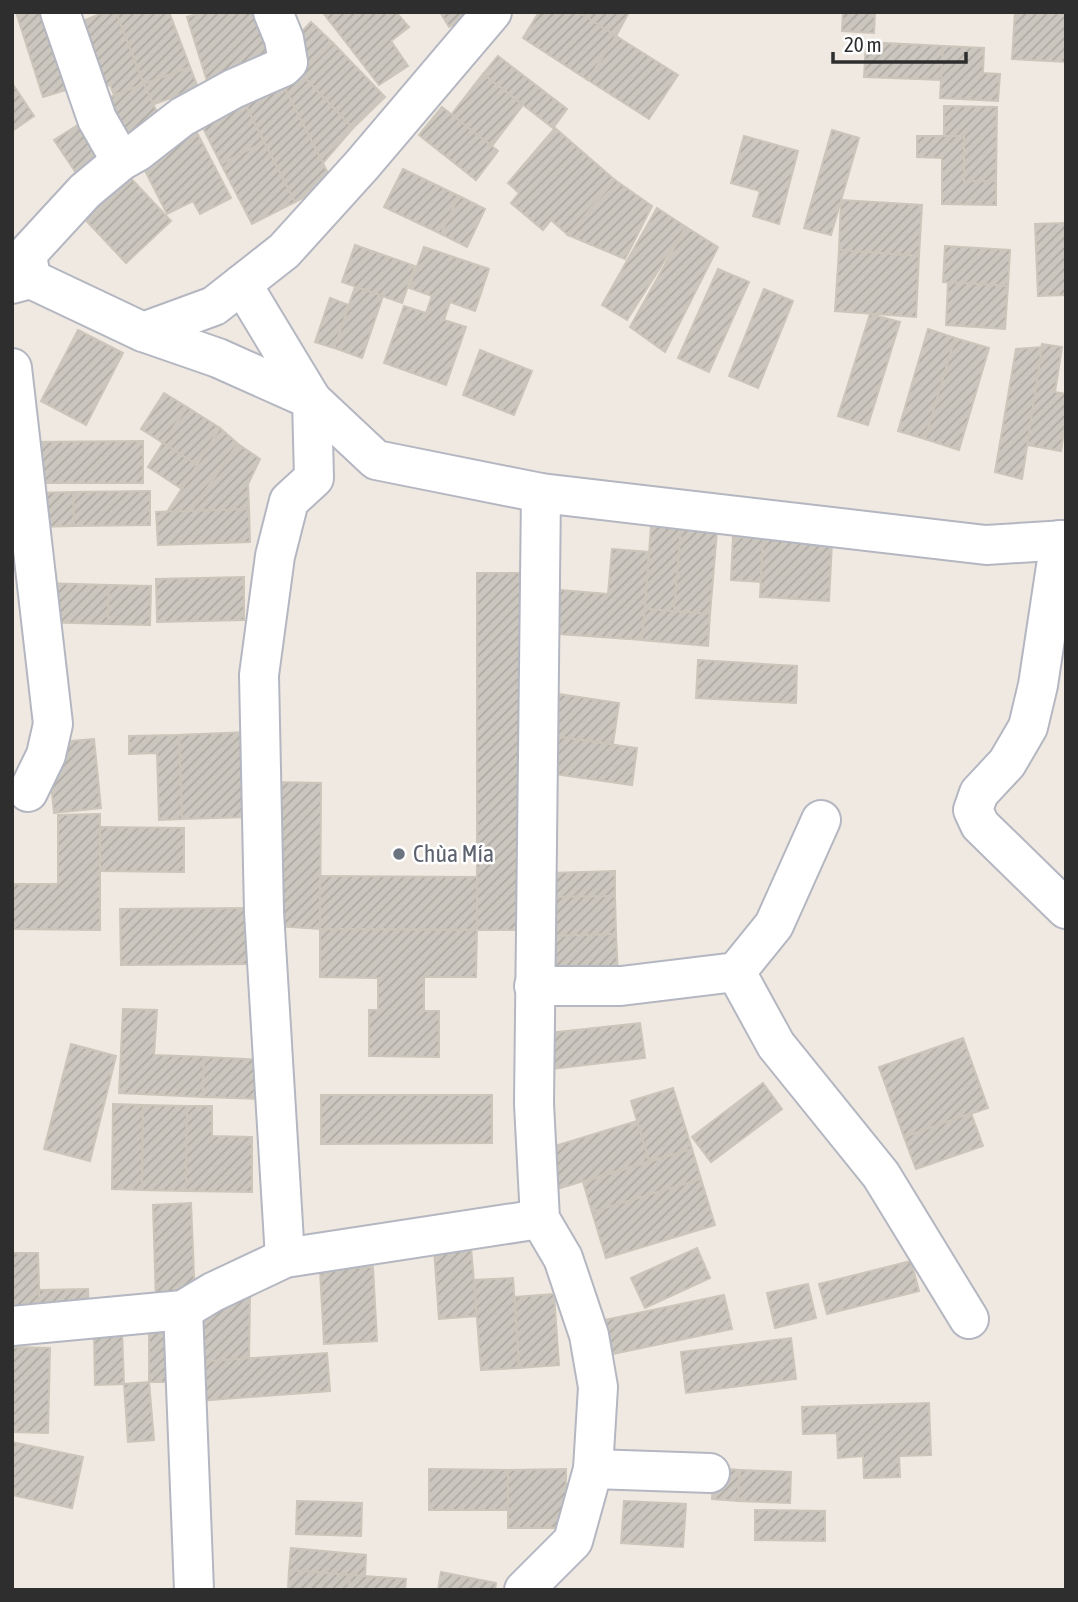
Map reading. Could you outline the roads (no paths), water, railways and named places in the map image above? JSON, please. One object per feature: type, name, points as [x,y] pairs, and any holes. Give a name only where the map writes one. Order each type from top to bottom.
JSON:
[{"type":"street","points":[[60,12],[97,119],[121,161]]},
{"type":"street","points":[[143,332],[215,306],[284,251],[362,165],[492,12]]},
{"type":"street","points":[[282,15],[288,62],[283,67],[233,89],[182,117],[121,161],[85,191],[27,254],[21,282],[143,332],[218,358],[312,400]]},
{"type":"street","points":[[242,284],[312,400],[376,460],[541,493],[986,545],[1063,540],[1038,685],[1028,727],[1007,763],[979,793],[973,810],[980,825],[1066,909]]},
{"type":"street","points":[[12,368],[53,724],[46,755],[29,792]]},
{"type":"street","points":[[285,1258],[264,912],[259,675],[275,556],[289,501],[314,478],[312,400]]},
{"type":"street","points":[[524,1590],[573,1541],[593,1469],[598,1387],[589,1335],[563,1258],[540,1219],[534,1104],[534,986],[541,493]]},
{"type":"street","points":[[534,986],[621,986],[736,972],[774,925],[821,820]]},
{"type":"street","points":[[736,972],[776,1045],[881,1175],[969,1319]]},
{"type":"street","points":[[12,1326],[183,1310],[213,1292],[285,1258],[540,1219]]},
{"type":"street","points":[[183,1310],[194,1590]]},
{"type":"street","points":[[593,1469],[709,1473]]},
{"type":"place","name":"Chùa Mía","points":[[399,854]]}]
